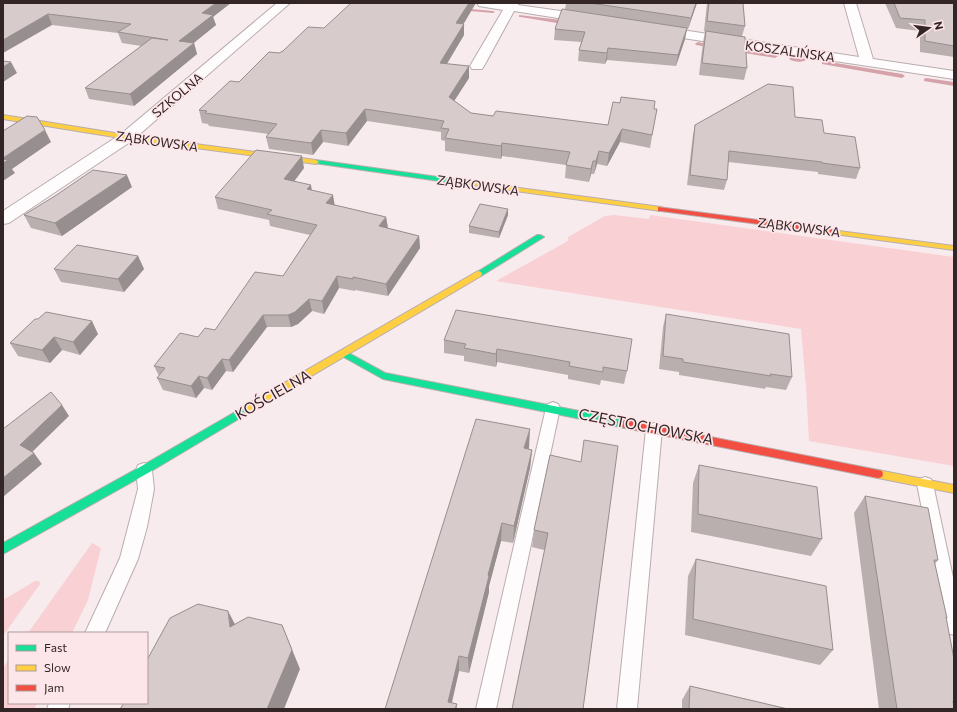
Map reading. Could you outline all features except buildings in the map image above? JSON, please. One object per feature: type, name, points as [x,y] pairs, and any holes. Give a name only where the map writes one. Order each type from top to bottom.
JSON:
[{"type":"street","name":"SZKOLNA","points":[[3,219],[127,137],[284,3]]},
{"type":"street","points":[[483,3],[512,5],[602,21]]},
{"type":"street","points":[[850,3],[867,62]]},
{"type":"street","points":[[477,66],[512,5]]},
{"type":"street","name":"KOSZALIŃSKA","points":[[647,29],[954,76]]},
{"type":"street","name":"ZĄBKOWSKA","points":[[3,118],[127,137],[954,248]]},
{"type":"street","name":"KOŚCIELNA","points":[[3,549],[144,470],[540,237]]},
{"type":"street","name":"CZĘSTOCHOWSKA","points":[[343,353],[383,376],[553,408],[954,489]]},
{"type":"lane","points":[[486,709],[553,408]]},
{"type":"lane","points":[[627,709],[654,429]]},
{"type":"lane","points":[[95,632],[129,560],[146,489],[144,470]]},
{"type":"lane","points":[[925,484],[954,626]]},
{"type":"shaded area","points":[[614,215],[649,219],[650,215],[954,257],[954,466],[809,441],[801,329],[496,281],[568,241],[568,237],[605,216]]},
{"type":"shaded area","points":[[92,543],[101,548],[88,600],[72,632],[29,632]]},
{"type":"shaded area","points":[[35,581],[39,581],[40,584],[3,636],[3,600]]},
{"type":"shaded area","points":[[8,660],[8,704],[36,704],[34,709],[3,709],[3,668]]},
{"type":"waterway","points":[[460,9],[493,12]]},
{"type":"waterway","points":[[521,16],[569,23]]},
{"type":"waterway","points":[[698,44],[714,46]]},
{"type":"waterway","points":[[735,50],[775,56]]},
{"type":"waterway","points":[[792,59],[803,60]]},
{"type":"waterway","points":[[824,63],[902,76]]},
{"type":"waterway","points":[[926,80],[954,84]]},
{"type":"traffic: fast","points":[[316,162],[467,183]]},
{"type":"traffic: fast","points":[[478,274],[540,237]]},
{"type":"traffic: fast","points":[[343,353],[383,376],[625,424]]},
{"type":"traffic: fast","points":[[3,549],[144,470],[249,408]]},
{"type":"traffic: slow","points":[[3,117],[127,137],[316,162]]},
{"type":"traffic: slow","points":[[467,183],[661,209]]},
{"type":"traffic: slow","points":[[834,232],[954,248]]},
{"type":"traffic: slow","points":[[249,408],[478,274]]},
{"type":"traffic: slow","points":[[878,474],[954,489]]},
{"type":"traffic: jam","points":[[661,209],[834,232]]},
{"type":"traffic: jam","points":[[625,424],[878,474]]}]
